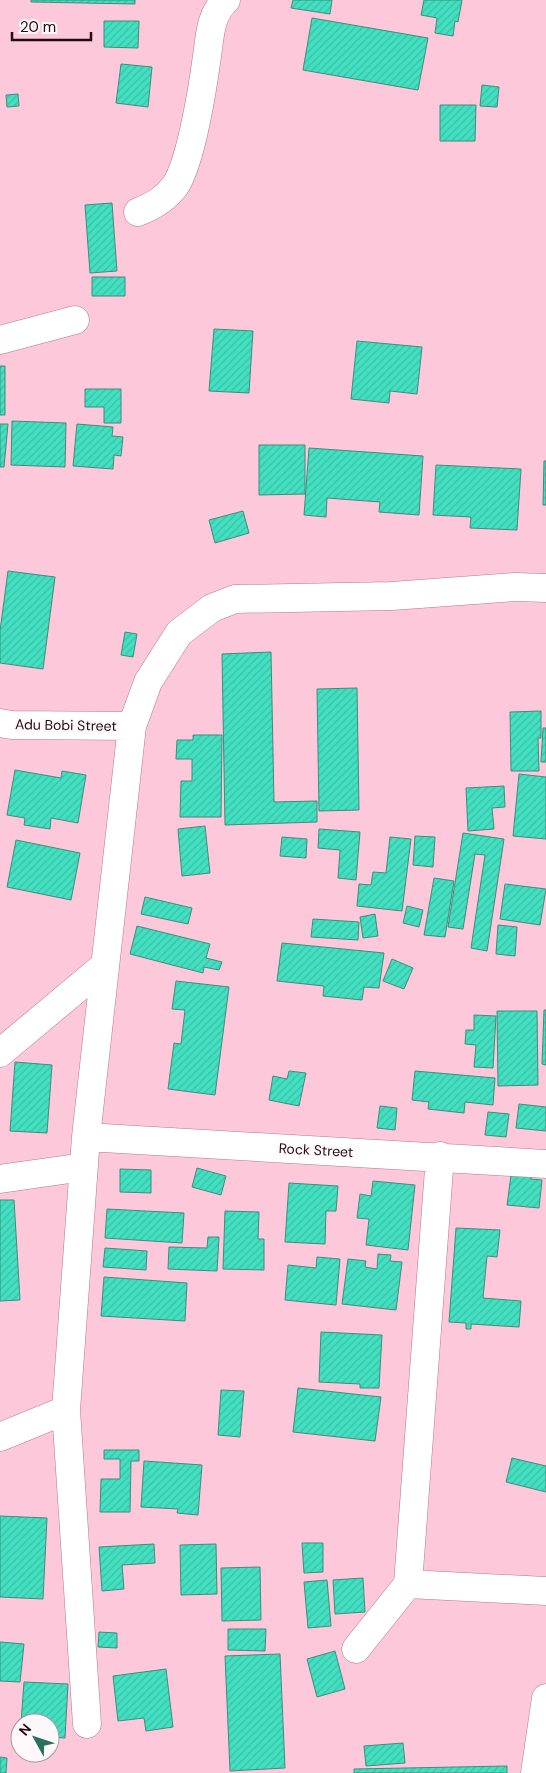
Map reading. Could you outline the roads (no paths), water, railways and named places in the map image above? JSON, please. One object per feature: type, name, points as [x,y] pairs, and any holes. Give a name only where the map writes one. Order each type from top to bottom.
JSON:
[{"type":"street","points":[[138,212],[154,206],[176,184],[183,166],[201,98],[212,24],[215,13],[226,0]]},
{"type":"street","points":[[0,340],[75,320]]},
{"type":"street","points":[[87,1724],[66,1410],[86,1137],[104,966],[132,726],[148,682],[179,633],[212,608],[235,599],[392,596],[515,587],[546,588]]},
{"type":"street","name":"Adu Bobi Street","points":[[0,723],[132,726]]},
{"type":"street","points":[[0,1053],[104,966]]},
{"type":"street","name":"Rock Street","points":[[86,1137],[440,1156],[546,1164]]},
{"type":"street","points":[[356,1649],[408,1584],[440,1156]]},
{"type":"street","points":[[0,1179],[84,1167]]},
{"type":"street","points":[[0,1437],[66,1410]]},
{"type":"street","points":[[408,1584],[546,1591]]},
{"type":"street","points":[[535,1773],[546,1698]]}]
